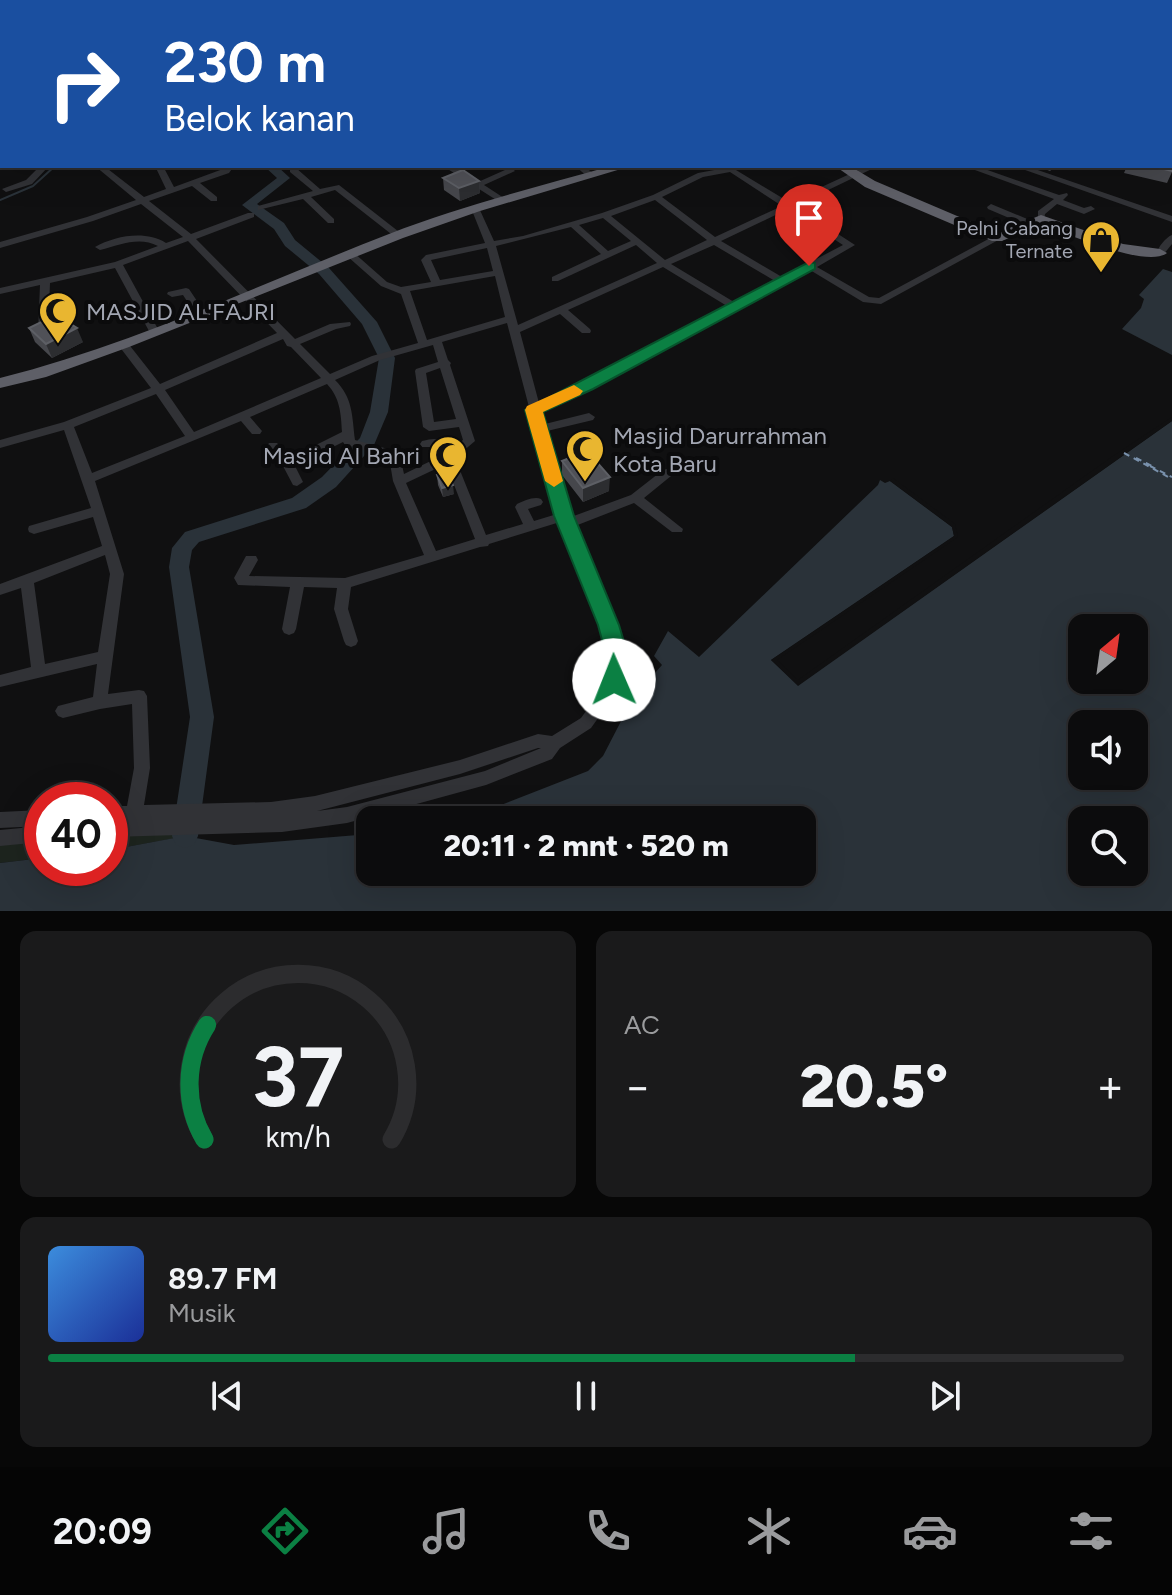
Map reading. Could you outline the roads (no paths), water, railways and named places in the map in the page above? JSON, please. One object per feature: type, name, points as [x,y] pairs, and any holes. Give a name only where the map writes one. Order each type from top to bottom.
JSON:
[{"type":"highway","points":[[0,383],[40,373],[123,344],[398,235],[475,208],[617,168]]},
{"type":"highway","points":[[843,168],[853,176],[997,238],[1035,221],[1121,248],[1168,247]]},
{"type":"street","points":[[6,189],[29,182],[43,168]]},
{"type":"street","points":[[101,168],[190,238],[326,378],[343,397],[351,440]]},
{"type":"street","points":[[160,168],[171,190]]},
{"type":"street","points":[[0,245],[141,202],[228,168]]},
{"type":"street","points":[[450,168],[501,200]]},
{"type":"street","points":[[477,185],[511,171],[507,168]]},
{"type":"street","points":[[582,168],[591,175]]},
{"type":"street","points":[[437,283],[428,258],[605,215],[656,197],[698,176],[732,168],[850,243],[843,250],[587,385],[533,410]]},
{"type":"street","points":[[88,479],[394,351],[512,325],[562,310],[870,168]]},
{"type":"street","points":[[973,168],[1086,212],[1091,209]]},
{"type":"street","points":[[1024,168],[1172,219]]},
{"type":"street","points":[[1047,176],[1057,168]]},
{"type":"street","points":[[293,170],[315,189]]},
{"type":"street","points":[[29,182],[41,185]]},
{"type":"street","points":[[194,183],[214,199]]},
{"type":"street","points":[[991,207],[1035,221],[1075,185]]},
{"type":"street","points":[[286,193],[334,187],[341,189],[398,235]]},
{"type":"street","points":[[261,208],[305,196],[315,189]]},
{"type":"street","points":[[305,196],[328,219],[312,221]]},
{"type":"street","points":[[656,197],[714,241],[782,281]]},
{"type":"street","points":[[128,822],[224,818],[282,824],[345,806],[486,778],[546,754],[554,743],[586,723],[614,680],[617,655],[609,625],[565,520],[491,245],[475,208]]},
{"type":"street","points":[[0,291],[118,264],[251,215]]},
{"type":"street","points":[[605,215],[663,263],[733,306]]},
{"type":"street","points":[[573,224],[606,254]]},
{"type":"street","points":[[100,247],[144,237],[157,240],[166,247]]},
{"type":"street","points":[[809,266],[867,300],[881,301],[997,238]]},
{"type":"street","points":[[555,279],[636,242]]},
{"type":"street","points":[[350,254],[384,284],[406,293],[430,341],[446,363],[469,443],[449,457],[399,481]]},
{"type":"street","points":[[118,264],[154,331]]},
{"type":"street","points":[[401,290],[497,273]]},
{"type":"street","points":[[43,333],[45,282]]},
{"type":"street","points":[[172,294],[186,291],[200,313]]},
{"type":"street","points":[[562,310],[586,331]]},
{"type":"street","points":[[0,444],[68,425],[286,340],[346,324]]},
{"type":"street","points":[[123,344],[192,438]]},
{"type":"street","points":[[446,363],[420,371],[429,427],[464,422]]},
{"type":"street","points":[[243,416],[256,431]]},
{"type":"street","points":[[539,429],[589,417]]},
{"type":"street","points":[[68,425],[110,548],[116,588],[100,702]]},
{"type":"street","points":[[400,439],[395,455],[399,481],[432,558]]},
{"type":"street","points":[[288,464],[351,440],[395,455]]},
{"type":"street","points":[[426,444],[436,442],[449,457],[483,543]]},
{"type":"street","points":[[273,446],[288,464],[297,482]]},
{"type":"street","points":[[251,560],[241,578],[243,581],[345,583],[635,498],[667,473]]},
{"type":"street","points":[[635,498],[677,529]]},
{"type":"street","points":[[531,527],[521,507],[537,502]]},
{"type":"street","points":[[34,529],[97,511]]},
{"type":"street","points":[[0,590],[110,548]]},
{"type":"street","points":[[27,580],[39,672]]},
{"type":"street","points":[[289,629],[298,583]]},
{"type":"street","points":[[345,583],[341,609],[351,641]]},
{"type":"street","points":[[0,681],[105,656]]},
{"type":"street","points":[[63,711],[139,696],[142,768],[132,820]]},
{"type":"street","points":[[0,820],[24,819]]},
{"type":"street","points":[[128,819],[132,820]]},
{"type":"street","points":[[0,838],[24,836]]},
{"type":"waterway","points":[[0,200],[33,186],[53,168]]},
{"type":"waterway","points":[[185,836],[202,717],[179,567],[182,548],[192,537],[299,503],[329,482],[368,441],[379,412],[387,358],[369,322],[324,271],[290,243],[279,226],[249,205],[284,178],[272,168]]},
{"type":"place","name":"Pelni Cabang Ternate","points":[[1101,274]]},
{"type":"place","name":"MASJID AL'FAJRI","points":[[58,345]]},
{"type":"place","name":"Masjid Darurrahman Kota Baru","points":[[585,483]]},
{"type":"place","name":"Masjid Al Bahri","points":[[448,489]]}]
